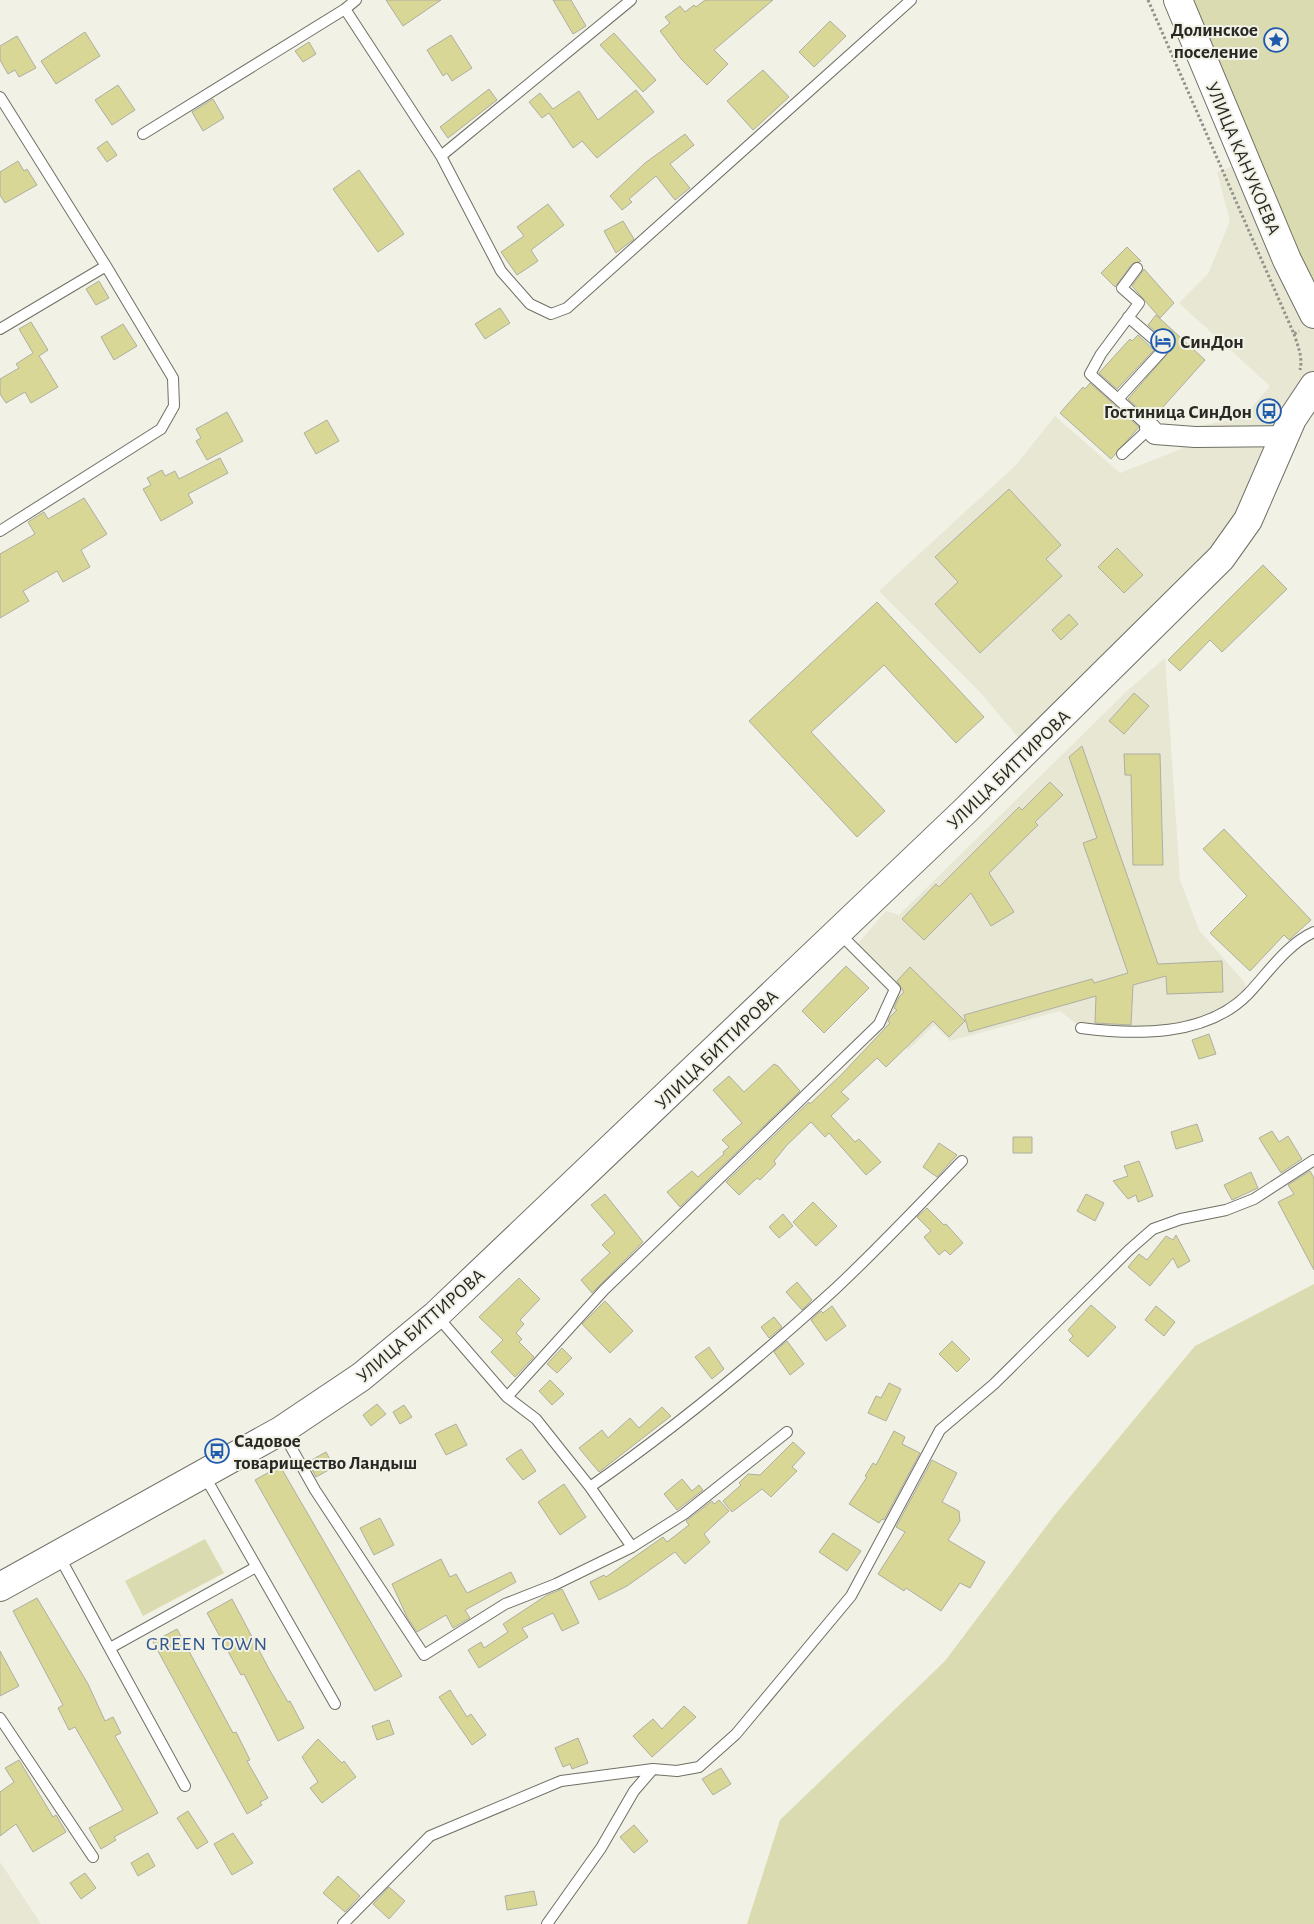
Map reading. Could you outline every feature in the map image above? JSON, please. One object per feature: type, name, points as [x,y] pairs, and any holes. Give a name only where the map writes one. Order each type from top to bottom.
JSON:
[{"type":"street","name":"УЛИЦА КАНУКОЕВА","points":[[1178,0],[1287,260],[1307,322]]},
{"type":"street","name":"УЛИЦА БИТТИРОВА","points":[[0,1587],[282,1430],[361,1377],[436,1315],[839,933],[1078,701],[1221,558],[1248,520],[1285,436],[1306,380]]},
{"type":"street","points":[[1150,428],[1155,434],[1195,437],[1285,436]]},
{"type":"lane","points":[[143,134],[345,9],[356,0]]},
{"type":"lane","points":[[441,156],[631,0]]},
{"type":"lane","points":[[345,9],[441,156],[501,271],[530,304],[551,314],[567,308],[910,0]]},
{"type":"lane","points":[[0,97],[4,112],[106,266],[174,378],[174,406],[161,429],[0,531]]},
{"type":"lane","points":[[0,329],[106,266]]},
{"type":"lane","points":[[1122,454],[1150,428],[1090,374],[1101,354],[1139,303],[1122,288],[1138,268]]},
{"type":"lane","points":[[1118,399],[1162,351],[1157,342],[1128,317]]},
{"type":"lane","points":[[1081,1028],[1120,1033],[1195,1024],[1219,1016],[1247,996],[1273,966],[1305,936],[1314,932]]},
{"type":"lane","points":[[507,1398],[604,1290],[879,1024],[895,989],[839,933]]},
{"type":"lane","points":[[343,1924],[430,1836],[561,1782],[653,1769],[677,1771],[700,1767],[736,1734],[851,1596],[940,1430],[994,1384],[1129,1250],[1153,1229],[1181,1219],[1226,1210],[1254,1199],[1314,1160]]},
{"type":"lane","points":[[590,1488],[641,1451],[782,1336],[835,1288],[962,1161]]},
{"type":"lane","points":[[436,1315],[507,1398],[536,1419],[590,1488],[632,1547]]},
{"type":"lane","points":[[282,1430],[315,1490],[424,1655],[505,1604],[556,1584],[632,1547],[684,1514],[787,1432]]},
{"type":"lane","points":[[204,1474],[335,1704]]},
{"type":"lane","points":[[58,1555],[185,1786]]},
{"type":"lane","points":[[110,1648],[256,1567]]},
{"type":"lane","points":[[0,1718],[93,1857]]},
{"type":"lane","points":[[547,1924],[602,1848],[634,1791],[653,1769]]},
{"type":"path","points":[[1148,0],[1294,334],[1306,380]]},
{"type":"path","points":[[1294,334],[1307,322]]},
{"type":"shaded area","points":[[1234,166],[1314,314],[1314,386],[1248,520],[1028,749],[980,692],[879,591],[1016,465],[1055,416],[1120,473],[1181,449],[1190,428],[1244,417],[1270,386],[1179,303],[1208,274],[1230,221],[1217,172]]},
{"type":"shaded area","points":[[1165,658],[1180,880],[1199,930],[1245,983],[1247,996],[1219,1016],[1154,1031],[1081,1028],[1060,1011],[950,1041],[934,1025],[908,1050],[879,1024],[895,989],[854,948],[886,911],[899,915],[1128,690]]},
{"type":"shaded area","points":[[0,1862],[41,1924],[0,1924]]},
{"type":"green space","points":[[1178,0],[1314,0],[1314,314]]},
{"type":"green space","points":[[1314,1284],[1314,1924],[747,1924],[780,1820],[945,1661],[1054,1516],[1195,1346]]},
{"type":"green space","points":[[205,1539],[224,1573],[143,1616],[125,1581]]},
{"type":"building","points":[[386,0],[441,0],[403,26]]},
{"type":"building","points":[[553,0],[571,0],[586,26],[573,34]]},
{"type":"building","points":[[705,0],[773,0],[714,50],[728,64],[707,85],[682,60],[660,31],[670,23],[665,17],[680,6],[685,12]]},
{"type":"building","points":[[830,21],[846,36],[814,67],[799,52]]},
{"type":"building","points":[[85,32],[100,56],[56,84],[41,61]]},
{"type":"building","points":[[614,33],[656,80],[643,92],[600,45]]},
{"type":"building","points":[[451,35],[472,68],[452,81],[447,73],[443,76],[427,50]]},
{"type":"building","points":[[17,36],[36,68],[19,77],[15,70],[8,74],[0,60],[0,46]]},
{"type":"building","points":[[309,42],[316,54],[303,62],[295,51]]},
{"type":"building","points":[[763,70],[789,97],[753,130],[727,101]]},
{"type":"building","points":[[118,85],[135,110],[112,125],[95,100]]},
{"type":"building","points":[[489,89],[497,100],[448,138],[440,127]]},
{"type":"building","points":[[636,90],[654,112],[597,158],[582,141],[573,148],[549,113],[542,118],[529,102],[540,93],[553,109],[579,91],[598,120]]},
{"type":"building","points":[[213,99],[224,118],[203,131],[192,112]]},
{"type":"building","points":[[685,134],[694,145],[670,164],[690,188],[675,200],[656,176],[629,199],[632,202],[622,210],[610,196],[645,163]]},
{"type":"building","points":[[107,141],[117,155],[107,162],[97,148]]},
{"type":"building","points":[[18,161],[24,171],[27,169],[37,185],[5,203],[0,195],[0,172]]},
{"type":"building","points":[[359,170],[404,234],[378,252],[333,189]]},
{"type":"building","points":[[548,204],[564,225],[531,250],[538,261],[517,275],[501,252],[524,236],[517,227]]},
{"type":"building","points":[[623,221],[634,239],[616,253],[604,231]]},
{"type":"building","points":[[1127,247],[1141,261],[1132,264],[1115,287],[1101,273]]},
{"type":"building","points":[[1144,269],[1174,303],[1160,318],[1132,286]]},
{"type":"building","points":[[99,281],[109,298],[96,305],[86,289]]},
{"type":"building","points":[[500,308],[510,323],[485,339],[475,324]]},
{"type":"building","points":[[1156,315],[1205,360],[1154,417],[1147,416],[1128,399],[1169,352],[1163,338],[1148,325]]},
{"type":"building","points":[[31,322],[48,350],[39,356],[58,387],[31,403],[25,392],[6,403],[0,394],[0,379],[19,368],[16,364],[33,353],[19,329]]},
{"type":"building","points":[[123,324],[137,346],[114,360],[101,337]]},
{"type":"building","points":[[1138,335],[1154,350],[1117,389],[1099,373],[1130,339],[1132,341]]},
{"type":"building","points":[[1090,383],[1139,427],[1111,459],[1060,413],[1083,387],[1085,389]]},
{"type":"building","points":[[227,412],[243,441],[207,460],[196,441],[201,438],[196,429]]},
{"type":"building","points":[[327,420],[339,441],[316,454],[304,433]]},
{"type":"building","points":[[220,458],[228,473],[188,494],[193,503],[161,521],[143,489],[151,485],[147,478],[162,470],[165,476],[175,471],[179,479]]},
{"type":"building","points":[[1009,489],[1061,545],[1046,559],[1062,576],[980,653],[935,604],[958,582],[935,557]]},
{"type":"building","points":[[84,498],[107,534],[81,550],[90,567],[63,582],[57,571],[23,591],[29,601],[0,618],[0,554],[35,534],[28,522],[44,512],[48,519]]},
{"type":"building","points":[[1117,548],[1143,575],[1124,593],[1098,567]]},
{"type":"building","points":[[1263,565],[1287,589],[1222,652],[1210,640],[1180,671],[1168,660]]},
{"type":"building","points":[[877,602],[984,717],[956,743],[884,665],[811,732],[885,811],[857,837],[749,721]]},
{"type":"building","points":[[1069,614],[1078,624],[1061,640],[1052,630]]},
{"type":"building","points":[[1134,693],[1149,706],[1124,734],[1109,721]]},
{"type":"building","points":[[1082,746],[1158,964],[1222,961],[1223,992],[1167,994],[1166,976],[1133,985],[1131,1025],[1095,1023],[1096,996],[969,1032],[964,1015],[1092,979],[1094,983],[1128,973],[1083,843],[1097,838],[1069,757]]},
{"type":"building","points":[[1124,754],[1160,754],[1163,865],[1133,865],[1131,775],[1125,775]]},
{"type":"building","points":[[1050,782],[1063,795],[1035,822],[1038,825],[989,873],[1014,912],[991,926],[971,893],[924,940],[902,919],[936,884],[939,887],[1019,807],[1022,810]]},
{"type":"building","points":[[1224,829],[1311,920],[1289,940],[1284,935],[1250,971],[1210,933],[1247,896],[1203,849]]},
{"type":"building","points":[[846,966],[869,988],[824,1033],[802,1011]]},
{"type":"building","points":[[910,967],[965,1021],[949,1037],[933,1021],[886,1067],[877,1058],[841,1092],[849,1099],[831,1116],[855,1142],[859,1139],[881,1162],[866,1175],[829,1133],[825,1137],[811,1122],[787,1145],[774,1161],[776,1164],[760,1180],[757,1178],[739,1195],[726,1182],[809,1102],[810,1104],[841,1075],[890,1023],[888,1021],[897,1010],[894,1008],[899,997],[904,992],[897,981]]},
{"type":"building","points":[[1209,1034],[1216,1054],[1199,1059],[1192,1040]]},
{"type":"building","points":[[774,1064],[800,1091],[680,1207],[667,1192],[692,1171],[698,1177],[724,1154],[723,1152],[729,1147],[722,1140],[742,1123],[713,1090],[729,1076],[744,1092]]},
{"type":"building","points":[[1197,1124],[1203,1141],[1176,1149],[1171,1132]]},
{"type":"building","points":[[1272,1131],[1279,1142],[1288,1136],[1302,1159],[1281,1173],[1259,1138]]},
{"type":"building","points":[[1013,1137],[1032,1137],[1032,1153],[1013,1153]]},
{"type":"building","points":[[939,1143],[957,1155],[937,1177],[923,1167]]},
{"type":"building","points":[[1139,1161],[1153,1196],[1138,1202],[1136,1195],[1128,1199],[1113,1181],[1128,1176],[1124,1166]]},
{"type":"building","points":[[1310,1171],[1314,1178],[1314,1270],[1278,1202],[1294,1194],[1288,1185]]},
{"type":"building","points":[[1251,1172],[1258,1188],[1232,1200],[1224,1185]]},
{"type":"building","points":[[605,1194],[643,1242],[592,1293],[581,1280],[610,1253],[602,1245],[615,1233],[591,1205]]},
{"type":"building","points":[[1086,1194],[1104,1203],[1095,1221],[1077,1211]]},
{"type":"building","points":[[813,1202],[837,1226],[816,1246],[793,1222]]},
{"type":"building","points":[[927,1208],[944,1225],[946,1224],[963,1243],[950,1255],[945,1250],[939,1255],[924,1237],[931,1231],[917,1217]]},
{"type":"building","points":[[783,1214],[793,1226],[779,1238],[769,1227]]},
{"type":"building","points":[[1176,1235],[1190,1261],[1178,1268],[1173,1258],[1150,1286],[1128,1267],[1139,1254],[1147,1260],[1166,1236],[1173,1240]]},
{"type":"building","points":[[519,1278],[540,1299],[520,1320],[524,1324],[516,1333],[522,1339],[519,1342],[534,1357],[515,1377],[491,1352],[503,1340],[479,1317]]},
{"type":"building","points":[[797,1282],[812,1300],[802,1310],[786,1292]]},
{"type":"building","points":[[605,1301],[633,1331],[610,1353],[582,1324]]},
{"type":"building","points":[[1091,1305],[1116,1327],[1088,1357],[1069,1340],[1073,1336],[1068,1330]]},
{"type":"building","points":[[832,1306],[846,1326],[826,1341],[811,1320],[821,1311],[823,1313]]},
{"type":"building","points":[[1156,1306],[1175,1322],[1164,1336],[1145,1320]]},
{"type":"building","points":[[774,1317],[782,1327],[769,1338],[761,1327]]},
{"type":"building","points":[[787,1341],[804,1364],[790,1375],[774,1352]]},
{"type":"building","points":[[952,1341],[970,1359],[957,1372],[939,1354]]},
{"type":"building","points":[[709,1347],[724,1369],[712,1379],[695,1357]]},
{"type":"building","points":[[562,1348],[572,1358],[557,1373],[547,1364]]},
{"type":"building","points":[[550,1380],[564,1394],[552,1405],[539,1391]]},
{"type":"building","points":[[889,1383],[901,1389],[886,1421],[868,1413],[876,1396],[881,1398]]},
{"type":"building","points":[[377,1404],[386,1414],[371,1426],[363,1415]]},
{"type":"building","points":[[404,1405],[412,1417],[400,1424],[393,1412]]},
{"type":"building","points":[[662,1407],[671,1416],[599,1472],[579,1448],[602,1430],[608,1438],[630,1418],[639,1428]]},
{"type":"building","points":[[456,1424],[467,1445],[446,1455],[435,1434]]},
{"type":"building","points":[[894,1431],[905,1437],[902,1444],[920,1453],[884,1520],[882,1519],[879,1523],[849,1504],[867,1477],[865,1476],[873,1463],[876,1465]]},
{"type":"building","points":[[793,1442],[805,1453],[792,1467],[797,1471],[771,1497],[762,1489],[732,1512],[723,1501],[741,1485],[739,1483],[748,1474],[760,1475]]},
{"type":"building","points":[[521,1449],[536,1471],[523,1480],[506,1459]]},
{"type":"building","points":[[326,1452],[334,1467],[316,1477],[308,1462]]},
{"type":"building","points":[[932,1460],[957,1473],[942,1502],[959,1511],[960,1521],[948,1540],[985,1562],[970,1588],[960,1583],[941,1611],[906,1588],[904,1591],[878,1574],[905,1532],[896,1527]]},
{"type":"building","points":[[280,1466],[402,1676],[375,1691],[255,1480]]},
{"type":"building","points":[[682,1479],[692,1491],[699,1485],[703,1490],[677,1510],[664,1494]]},
{"type":"building","points":[[564,1484],[586,1517],[560,1535],[538,1502]]},
{"type":"building","points":[[719,1500],[729,1511],[704,1534],[710,1542],[685,1564],[675,1552],[627,1586],[599,1600],[590,1582],[604,1575],[606,1577],[663,1537],[667,1542],[689,1525],[686,1521],[712,1501],[714,1504]]},
{"type":"building","points":[[380,1518],[394,1545],[374,1555],[360,1528]]},
{"type":"building","points":[[833,1533],[861,1551],[847,1571],[819,1552]]},
{"type":"building","points":[[441,1559],[450,1577],[456,1574],[467,1593],[511,1572],[516,1582],[465,1610],[470,1618],[453,1628],[446,1615],[417,1632],[407,1617],[392,1584]]},
{"type":"building","points":[[562,1589],[579,1623],[562,1631],[553,1613],[522,1628],[528,1637],[479,1668],[468,1650],[481,1642],[484,1648],[508,1632],[503,1624],[547,1595]]},
{"type":"building","points":[[37,1598],[88,1684],[105,1721],[113,1717],[121,1733],[115,1736],[158,1813],[114,1837],[116,1840],[101,1849],[89,1828],[123,1810],[75,1727],[69,1730],[58,1708],[63,1705],[13,1611]]},
{"type":"building","points":[[232,1599],[269,1669],[288,1702],[290,1701],[304,1728],[278,1741],[244,1674],[241,1675],[207,1613]]},
{"type":"building","points":[[177,1629],[233,1733],[236,1732],[250,1760],[247,1761],[268,1798],[260,1802],[262,1805],[247,1814],[153,1642]]},
{"type":"building","points":[[0,1651],[19,1686],[0,1696]]},
{"type":"building","points":[[450,1690],[467,1717],[471,1714],[486,1735],[472,1745],[439,1697]]},
{"type":"building","points":[[684,1706],[696,1717],[652,1757],[633,1736],[653,1719],[662,1729]]},
{"type":"building","points":[[389,1720],[394,1734],[377,1740],[372,1726]]},
{"type":"building","points":[[578,1738],[588,1763],[572,1769],[570,1764],[563,1767],[555,1748]]},
{"type":"building","points":[[318,1739],[342,1763],[344,1761],[356,1777],[322,1803],[310,1788],[318,1782],[302,1757]]},
{"type":"building","points":[[19,1760],[53,1817],[56,1815],[66,1832],[33,1852],[16,1824],[0,1836],[0,1792],[14,1782],[5,1768]]},
{"type":"building","points":[[721,1768],[731,1784],[713,1795],[702,1779]]},
{"type":"building","points":[[188,1811],[208,1842],[197,1849],[177,1818]]},
{"type":"building","points":[[634,1825],[648,1841],[634,1853],[620,1837]]},
{"type":"building","points":[[233,1833],[253,1863],[232,1875],[214,1844]]},
{"type":"building","points":[[148,1853],[155,1866],[138,1876],[131,1863]]},
{"type":"building","points":[[85,1873],[96,1888],[81,1899],[70,1883]]},
{"type":"building","points":[[338,1876],[360,1896],[345,1912],[323,1893]]},
{"type":"building","points":[[389,1887],[405,1901],[389,1919],[373,1904]]},
{"type":"building","points":[[534,1891],[537,1905],[507,1910],[505,1896]]},
{"type":"place","name":"Долинское поселение","points":[[1276,40]]},
{"type":"place","name":"СинДон","points":[[1163,341]]},
{"type":"place","name":"Гостиница СинДон","points":[[1269,411]]},
{"type":"place","name":"Садовое товарищество Ландыш","points":[[217,1451]]},
{"type":"district","name":"GREEN TOWN","points":[[207,1643]]}]
